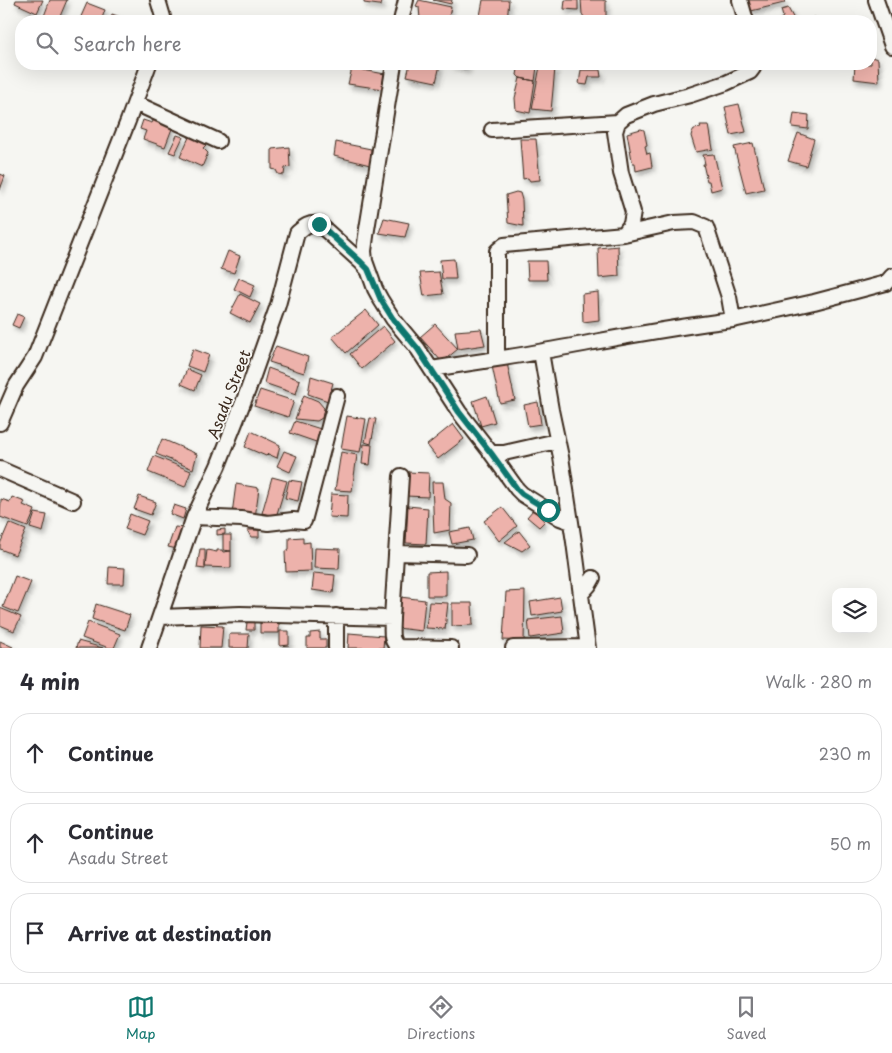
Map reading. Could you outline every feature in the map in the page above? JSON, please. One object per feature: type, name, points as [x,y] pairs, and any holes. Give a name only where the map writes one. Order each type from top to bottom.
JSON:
[{"type":"street","points":[[158,0],[163,15]]},
{"type":"street","points":[[402,15],[406,0]]},
{"type":"street","points":[[740,0],[744,15]]},
{"type":"street","points":[[876,0],[892,46]]},
{"type":"street","points":[[0,423],[16,386],[35,357],[147,70]]},
{"type":"street","points":[[393,70],[364,251],[368,269],[381,300],[393,319],[418,349],[459,412],[522,494],[560,518],[570,522]]},
{"type":"street","points":[[652,228],[642,222],[633,212],[621,173],[615,132],[618,122],[626,115],[654,104],[726,83],[752,70]]},
{"type":"street","points":[[135,102],[218,141]]},
{"type":"street","points":[[492,130],[618,122]]},
{"type":"street","points":[[624,234],[631,224],[633,212]]},
{"type":"street","points":[[497,359],[497,251],[504,245],[516,243],[624,234],[674,223],[694,222],[706,227],[729,297],[733,320]]},
{"type":"street","name":"Asadu Street","points":[[149,648],[194,516],[218,466],[248,390],[278,305],[297,233],[305,226],[319,224],[368,269]]},
{"type":"street","points":[[431,369],[541,352],[689,325],[733,320],[814,302],[890,280]]},
{"type":"street","points":[[513,648],[588,647],[561,457],[541,352]]},
{"type":"street","points":[[194,516],[268,523],[293,520],[304,521],[337,396]]},
{"type":"street","points":[[491,453],[504,453],[557,442]]},
{"type":"street","points":[[0,469],[73,501]]},
{"type":"street","points":[[400,476],[392,618],[393,642],[399,647],[452,648]]},
{"type":"street","points":[[396,553],[467,555]]},
{"type":"street","points":[[581,594],[593,578]]},
{"type":"street","points":[[161,617],[240,614],[392,618]]},
{"type":"street","points":[[336,616],[336,648]]},
{"type":"building","points":[[16,0],[43,0],[37,13],[15,3]]},
{"type":"building","points":[[50,0],[67,0],[61,15],[44,15]]},
{"type":"building","points":[[364,0],[382,0],[381,6],[364,3]]},
{"type":"building","points":[[419,0],[451,7],[449,15],[420,15],[419,7],[416,6]]},
{"type":"building","points":[[433,0],[452,0],[451,4]]},
{"type":"building","points":[[483,0],[509,0],[508,15],[480,15]]},
{"type":"building","points":[[565,0],[578,0],[578,10],[564,9]]},
{"type":"building","points":[[581,0],[606,1],[606,15],[582,14]]},
{"type":"building","points":[[747,0],[785,0],[784,3],[751,11]]},
{"type":"building","points":[[87,3],[105,10],[103,15],[82,15]]},
{"type":"building","points":[[788,8],[792,15],[782,15],[781,10]]},
{"type":"building","points":[[878,59],[879,82],[854,79],[855,70],[877,70]]},
{"type":"building","points":[[352,70],[385,74],[383,89],[348,84]]},
{"type":"building","points":[[408,70],[439,70],[436,82],[407,76]]},
{"type":"building","points":[[518,70],[537,70],[535,81],[520,78],[517,75]]},
{"type":"building","points":[[539,70],[555,70],[551,111],[532,109]]},
{"type":"building","points":[[581,70],[600,70],[601,77],[589,77],[587,85],[579,84]]},
{"type":"building","points":[[520,78],[535,81],[530,113],[516,110],[515,98]]},
{"type":"building","points":[[739,104],[746,132],[731,135],[725,107]]},
{"type":"building","points":[[794,113],[809,115],[808,129],[792,127]]},
{"type":"building","points":[[154,119],[173,126],[165,147],[143,139],[146,131],[140,129],[143,120],[152,123]]},
{"type":"building","points":[[700,125],[709,125],[713,149],[696,152],[691,136],[694,129],[701,128]]},
{"type":"building","points":[[641,129],[644,130],[647,145],[645,146],[647,154],[650,153],[652,167],[636,171],[627,133]]},
{"type":"building","points":[[798,133],[814,139],[806,166],[788,161]]},
{"type":"building","points":[[177,135],[183,137],[175,154],[169,152]]},
{"type":"building","points":[[190,135],[208,143],[203,148],[208,153],[202,167],[180,157]]},
{"type":"building","points":[[520,139],[536,139],[540,180],[530,181],[528,178],[523,179]]},
{"type":"building","points":[[336,142],[371,149],[370,165],[334,156]]},
{"type":"building","points":[[753,143],[764,189],[746,193],[734,147]]},
{"type":"building","points":[[289,147],[290,167],[285,168],[284,175],[278,174],[276,170],[272,169],[272,149]]},
{"type":"building","points":[[714,154],[722,188],[711,191],[703,164],[705,164],[703,155]]},
{"type":"building","points":[[0,174],[5,176],[0,190]]},
{"type":"building","points":[[516,192],[520,193],[522,200],[523,226],[508,223],[506,195]]},
{"type":"building","points":[[384,218],[409,223],[405,237],[379,233]]},
{"type":"building","points":[[618,246],[619,276],[599,278],[598,248]]},
{"type":"building","points":[[228,251],[240,256],[234,273],[221,269]]},
{"type":"building","points":[[454,259],[456,279],[442,279],[440,260]]},
{"type":"building","points":[[527,261],[546,261],[547,280],[528,280]]},
{"type":"building","points":[[439,272],[443,294],[424,296],[420,273]]},
{"type":"building","points":[[239,278],[255,285],[250,297],[234,289]]},
{"type":"building","points":[[598,292],[599,320],[583,322],[582,294]]},
{"type":"building","points":[[240,294],[260,304],[250,323],[230,313]]},
{"type":"building","points":[[366,310],[378,325],[346,353],[332,337]]},
{"type":"building","points":[[17,314],[24,317],[19,328],[12,325]]},
{"type":"building","points":[[435,324],[458,349],[442,362],[420,337]]},
{"type":"building","points":[[383,326],[395,341],[362,369],[350,354]]},
{"type":"building","points":[[481,329],[485,345],[458,349],[455,331]]},
{"type":"building","points":[[276,346],[308,357],[304,373],[269,362]]},
{"type":"building","points":[[193,349],[209,355],[203,372],[187,366]]},
{"type":"building","points":[[507,363],[515,400],[500,403],[492,366]]},
{"type":"building","points":[[268,368],[300,380],[296,394],[264,383]]},
{"type":"building","points":[[187,369],[201,375],[195,390],[181,384]]},
{"type":"building","points":[[311,376],[333,383],[328,401],[308,394]]},
{"type":"building","points":[[260,390],[294,401],[288,417],[254,406]]},
{"type":"building","points":[[304,395],[318,401],[324,408],[322,418],[317,421],[295,419]]},
{"type":"building","points":[[487,396],[495,422],[481,426],[473,401]]},
{"type":"building","points":[[538,402],[541,424],[528,426],[524,405]]},
{"type":"building","points":[[347,416],[366,419],[360,452],[341,449]]},
{"type":"building","points":[[370,418],[376,419],[371,444],[365,442]]},
{"type":"building","points":[[295,421],[324,430],[319,443],[290,433]]},
{"type":"building","points":[[453,424],[464,439],[438,459],[427,445]]},
{"type":"building","points":[[251,431],[280,445],[277,458],[268,454],[266,456],[245,447]]},
{"type":"building","points":[[162,439],[197,454],[193,469],[156,454]]},
{"type":"building","points":[[364,444],[372,445],[370,465],[362,464]]},
{"type":"building","points":[[284,451],[297,456],[290,472],[277,466]]},
{"type":"building","points":[[341,452],[357,455],[352,491],[335,490]]},
{"type":"building","points":[[154,456],[191,471],[185,487],[148,472]]},
{"type":"building","points":[[407,472],[429,473],[428,497],[406,496]]},
{"type":"building","points":[[272,477],[287,481],[276,517],[262,513]]},
{"type":"building","points":[[289,480],[302,482],[298,501],[285,498]]},
{"type":"building","points":[[432,482],[443,482],[445,499],[451,503],[450,530],[434,533]]},
{"type":"building","points":[[236,484],[259,488],[255,518],[232,514]]},
{"type":"building","points":[[331,494],[348,495],[347,518],[329,517]]},
{"type":"building","points":[[139,496],[156,502],[151,515],[134,509]]},
{"type":"building","points":[[12,497],[25,502],[23,505],[35,510],[28,527],[0,517],[1,499],[10,502]]},
{"type":"building","points":[[174,505],[186,509],[183,519],[170,514]]},
{"type":"building","points":[[408,506],[428,508],[426,544],[406,543]]},
{"type":"building","points":[[502,507],[517,526],[499,541],[484,521]]},
{"type":"building","points":[[533,510],[545,521],[539,527],[527,517]]},
{"type":"building","points":[[35,513],[47,515],[43,532],[30,528]]},
{"type":"building","points":[[130,514],[148,521],[142,535],[125,529]]},
{"type":"building","points":[[9,523],[26,530],[15,555],[0,549],[0,544]]},
{"type":"building","points":[[175,527],[184,528],[177,549],[168,547]]},
{"type":"building","points":[[470,528],[473,540],[452,544],[449,532]]},
{"type":"building","points":[[225,529],[225,534],[217,535],[217,530]]},
{"type":"building","points":[[247,530],[259,530],[259,537],[251,537]]},
{"type":"building","points":[[519,531],[530,545],[522,551],[505,542]]},
{"type":"building","points":[[223,535],[231,535],[231,551],[223,550]]},
{"type":"building","points":[[303,537],[303,543],[310,542],[311,571],[286,572],[285,552],[289,549],[289,538]]},
{"type":"building","points":[[315,548],[340,549],[339,569],[314,568]]},
{"type":"building","points":[[200,549],[205,549],[205,569],[197,568]]},
{"type":"building","points":[[207,550],[217,552],[217,550],[222,550],[223,552],[231,551],[231,568],[205,567]]},
{"type":"building","points":[[109,567],[125,568],[124,584],[108,584]]},
{"type":"building","points":[[446,571],[446,596],[427,596],[427,572]]},
{"type":"building","points":[[314,573],[335,575],[333,593],[312,590]]},
{"type":"building","points":[[15,576],[31,582],[18,613],[3,607]]},
{"type":"building","points":[[525,591],[524,641],[503,640],[506,592]]},
{"type":"building","points":[[400,597],[425,600],[422,631],[397,628]]},
{"type":"building","points":[[560,597],[562,611],[532,616],[530,602]]},
{"type":"building","points":[[429,602],[448,603],[445,629],[426,628]]},
{"type":"building","points":[[452,603],[472,603],[473,625],[452,626]]},
{"type":"building","points":[[96,604],[130,615],[125,630],[92,619]]},
{"type":"building","points":[[0,608],[21,617],[14,631],[0,625]]},
{"type":"building","points":[[562,616],[564,633],[530,638],[528,620]]},
{"type":"building","points":[[88,622],[120,634],[114,648],[82,638]]},
{"type":"building","points":[[247,622],[254,622],[254,630],[246,630]]},
{"type":"building","points":[[279,622],[279,633],[260,633],[260,623]]},
{"type":"building","points":[[201,625],[223,626],[221,648],[200,648]]},
{"type":"building","points":[[280,631],[289,631],[289,645],[280,646]]},
{"type":"building","points":[[320,632],[320,639],[326,639],[326,648],[307,648],[307,638],[310,638],[310,633]]},
{"type":"building","points":[[349,633],[384,636],[383,648],[348,648]]},
{"type":"building","points":[[229,634],[249,634],[248,648],[229,648]]},
{"type":"building","points":[[0,641],[13,647],[0,648]]},
{"type":"building","points":[[78,641],[103,648],[76,648]]},
{"type":"route","points":[[319,224],[368,269],[375,289],[393,319],[418,349],[459,412],[517,489],[548,510]]}]
